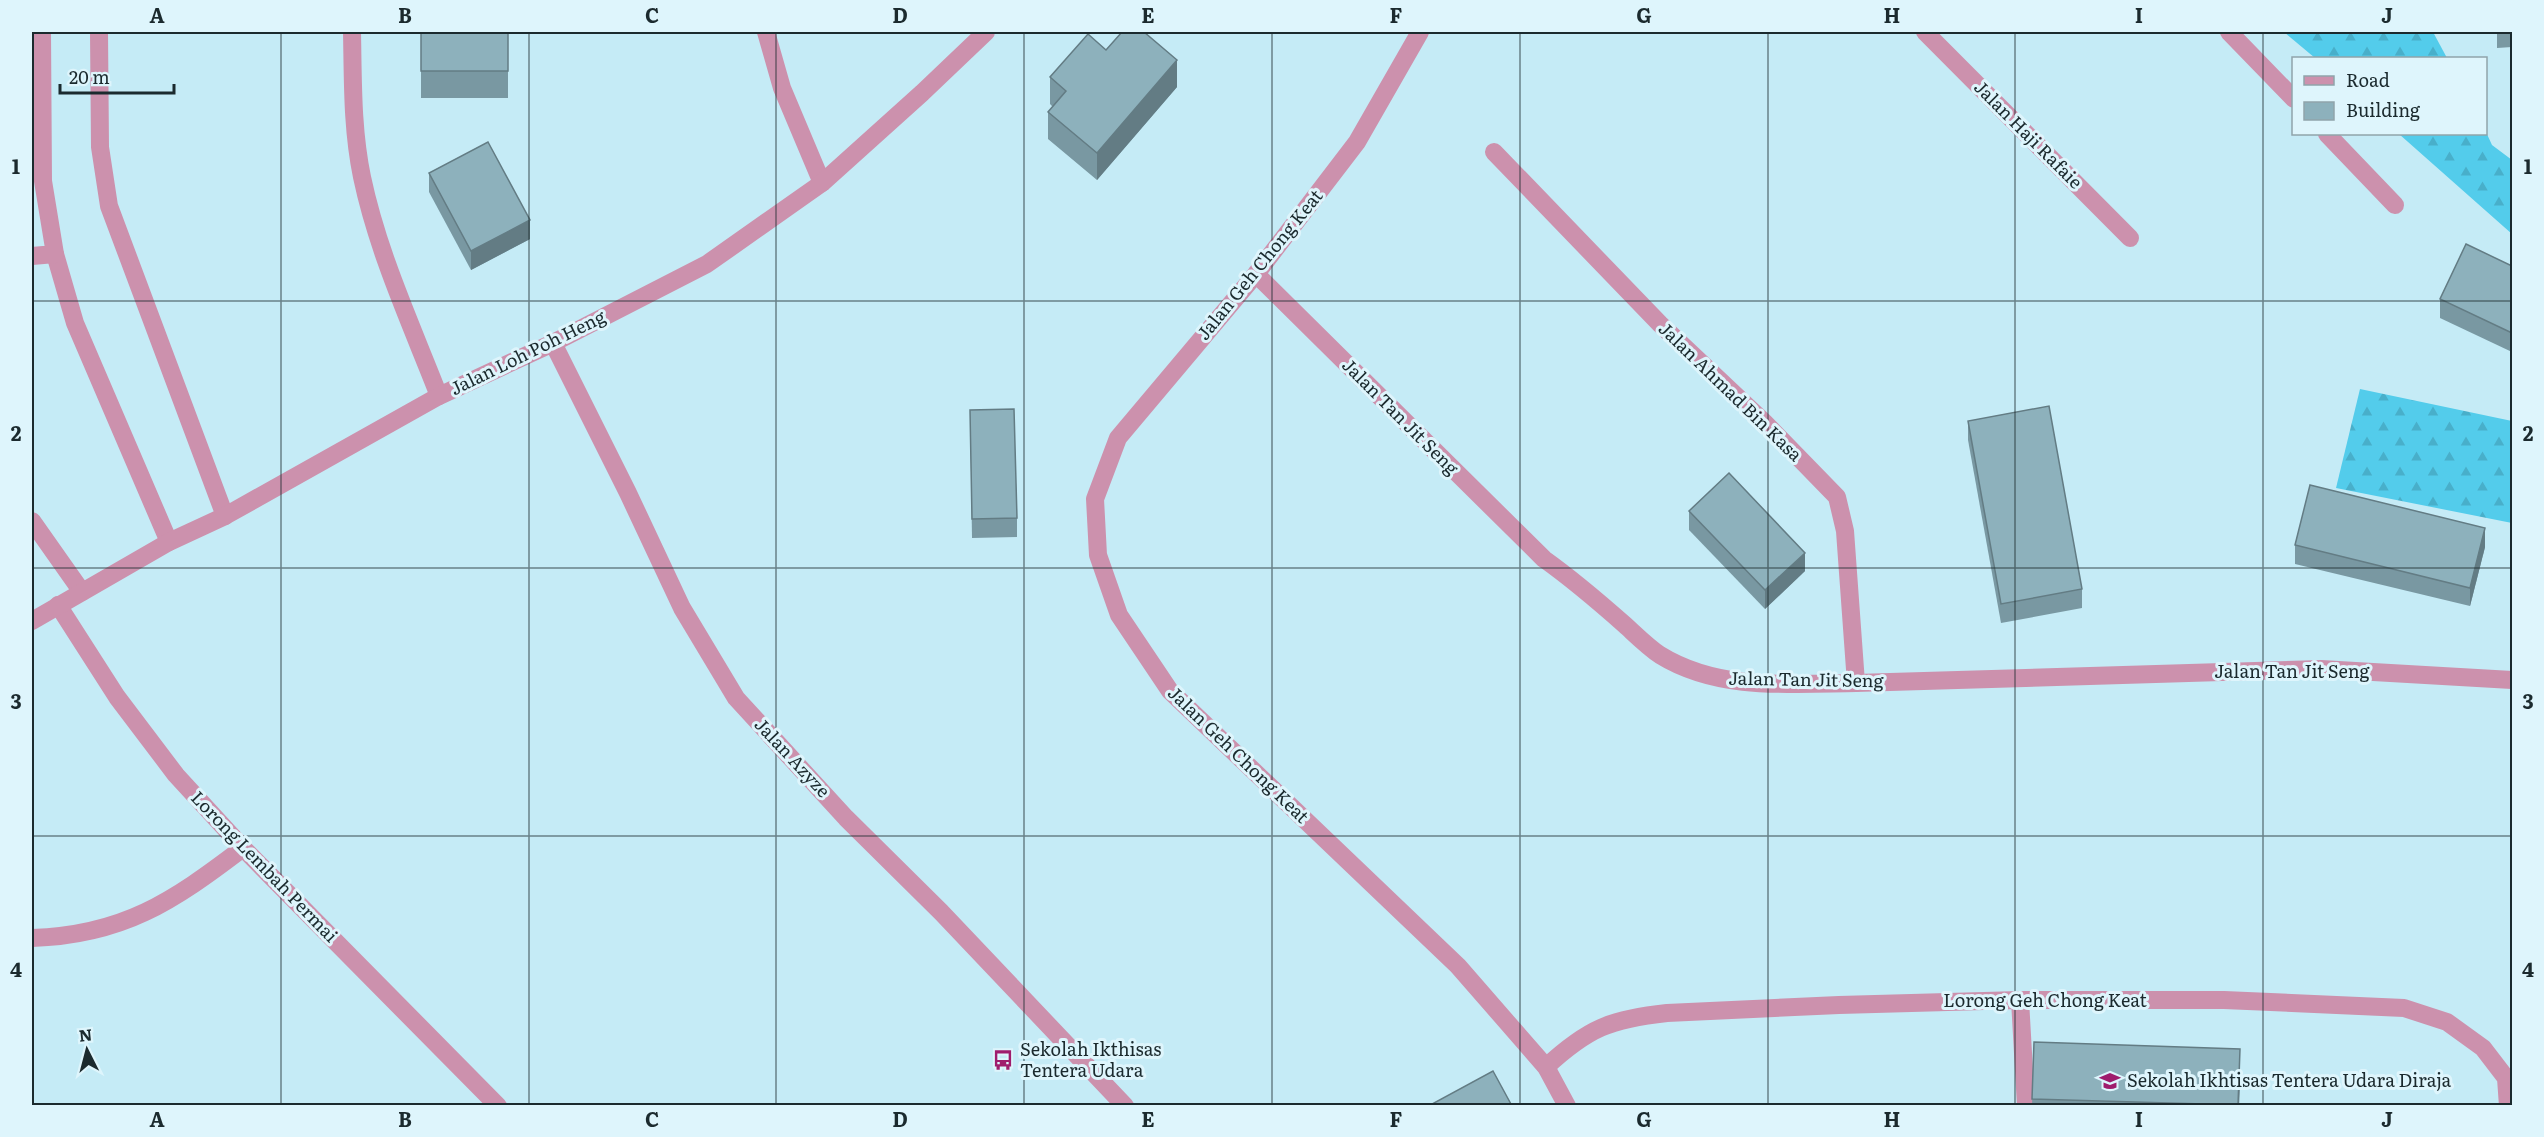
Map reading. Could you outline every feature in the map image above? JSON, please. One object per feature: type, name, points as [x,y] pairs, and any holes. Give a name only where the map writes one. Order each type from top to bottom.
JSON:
[{"type":"street","points":[[42,32],[43,181],[55,255],[75,323],[169,542]]},
{"type":"street","points":[[99,32],[100,147],[109,206],[225,516]]},
{"type":"street","points":[[352,32],[353,118],[362,176],[376,233],[439,396]]},
{"type":"street","points":[[766,32],[783,88],[822,183]]},
{"type":"street","name":"Jalan Loh Poh Heng","points":[[32,621],[169,542],[225,516],[439,396],[553,343],[706,264],[822,183],[986,32]]},
{"type":"street","name":"Jalan Geh Chong Keat","points":[[1420,32],[1357,142],[1256,274],[1118,438],[1095,499],[1098,555],[1119,615],[1170,691],[1458,966],[1546,1067],[1567,1106]]},
{"type":"street","name":"Jalan Haji Rafaie","points":[[1925,32],[2130,238]]},
{"type":"street","points":[[2229,32],[2292,97]]},
{"type":"street","points":[[2328,135],[2395,205]]},
{"type":"street","name":"Jalan Ahmad Bin Kasa","points":[[1494,152],[1660,324],[1764,422],[1837,496],[1845,531],[1856,683]]},
{"type":"street","points":[[32,256],[55,255]]},
{"type":"street","name":"Jalan Tan Jit Seng","points":[[1256,274],[1522,540],[1659,654],[1686,669],[1716,679],[1785,684],[1856,683],[2321,669],[2512,680]]},
{"type":"street","name":"Jalan Azyze","points":[[553,343],[682,608],[736,698],[846,818],[941,912],[1125,1106]]},
{"type":"street","points":[[32,521],[82,592]]},
{"type":"street","name":"Lorong Lembah Permai","points":[[58,605],[117,697],[176,775],[243,848],[498,1106]]},
{"type":"street","points":[[32,938],[63,937],[97,931],[137,917],[189,889],[243,848]]},
{"type":"street","points":[[2019,1000],[2026,1106]]},
{"type":"street","name":"Lorong Geh Chong Keat","points":[[1546,1067],[1572,1043],[1602,1026],[1630,1017],[1667,1013],[2019,1000],[2224,1000],[2404,1008],[2447,1022],[2483,1048],[2506,1078],[2508,1106]]},
{"type":"green space","points":[[2284,32],[2433,32],[2446,57],[2314,57]]},
{"type":"green space","points":[[2487,134],[2492,145],[2512,160],[2512,234],[2400,135]]},
{"type":"green space","points":[[2360,389],[2512,421],[2512,523],[2336,488]]},
{"type":"building","points":[[421,32],[508,32],[508,71],[421,71]]},
{"type":"building","points":[[1122,32],[1144,32],[1177,60],[1097,153],[1048,112],[1066,91],[1050,77],[1088,34],[1106,50]]},
{"type":"building","points":[[488,142],[530,220],[471,251],[429,173]]},
{"type":"building","points":[[2466,244],[2512,266],[2512,333],[2440,299]]},
{"type":"building","points":[[2049,406],[2082,589],[2001,604],[1968,421]]},
{"type":"building","points":[[1014,409],[1017,518],[972,519],[970,410]]},
{"type":"building","points":[[1729,473],[1805,553],[1765,590],[1689,511]]},
{"type":"building","points":[[2310,485],[2485,528],[2470,588],[2295,545]]},
{"type":"building","points":[[2034,1042],[2240,1049],[2238,1105],[2032,1099]]},
{"type":"building","points":[[1493,1071],[1512,1106],[1433,1106],[1432,1104]]},
{"type":"place","name":"Sekolah Ikthisas Tentera Udara","points":[[1003,1060]]},
{"type":"place","name":"Sekolah Ikhtisas Tentera Udara Diraja","points":[[2110,1081]]}]
